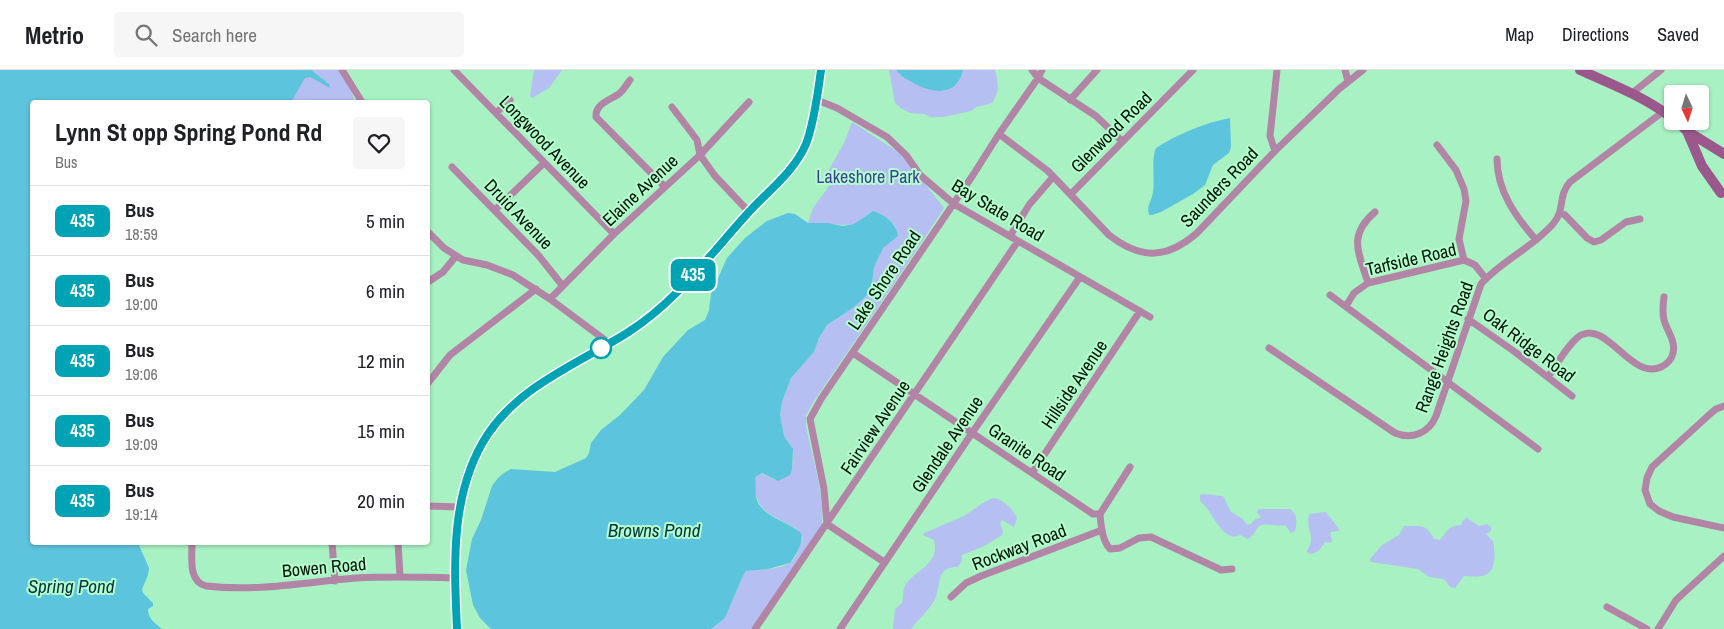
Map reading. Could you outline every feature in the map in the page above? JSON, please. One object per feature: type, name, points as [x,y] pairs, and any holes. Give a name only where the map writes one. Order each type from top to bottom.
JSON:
[{"type":"main road","points":[[457,629],[456,542],[460,508],[474,461],[488,434],[511,407],[542,382],[627,333],[658,312],[683,287],[796,161],[806,144],[817,100],[821,70]]},
{"type":"main road","points":[[1580,70],[1632,94],[1664,112]]},
{"type":"main road","points":[[1687,131],[1724,154]]},
{"type":"main road","points":[[1687,131],[1702,166],[1723,194]]},
{"type":"street","points":[[342,70],[361,100]]},
{"type":"street","name":"Longwood Avenue","points":[[454,70],[614,234]]},
{"type":"street","points":[[1032,70],[1038,78],[1096,116],[1122,142]]},
{"type":"street","name":"Lake Shore Road","points":[[827,524],[824,489],[810,419],[821,399],[954,204],[1042,70]]},
{"type":"street","points":[[1070,100],[1097,70]]},
{"type":"street","name":"Glenwood Road","points":[[1071,194],[1193,70]]},
{"type":"street","name":"Saunders Road","points":[[999,134],[1053,177],[1119,243],[1140,252],[1163,253],[1186,243],[1197,233],[1275,151],[1270,136],[1277,70]]},
{"type":"street","points":[[1345,70],[1348,81]]},
{"type":"street","points":[[1275,151],[1348,81],[1363,70]]},
{"type":"street","points":[[1632,94],[1661,70]]},
{"type":"street","points":[[630,80],[620,92],[598,107],[596,114],[607,130],[664,186]]},
{"type":"street","points":[[496,113],[510,100]]},
{"type":"street","name":"Bay State Road","points":[[817,100],[837,108],[887,137],[906,155],[920,176],[954,204],[1150,317]]},
{"type":"street","name":"Elaine Avenue","points":[[550,298],[562,284],[664,186],[700,155],[749,102]]},
{"type":"street","points":[[672,107],[696,140],[700,155],[714,176],[749,212]]},
{"type":"street","points":[[1640,219],[1626,222],[1601,240],[1594,242],[1588,239],[1561,213],[1562,195],[1568,184],[1664,112]]},
{"type":"street","points":[[1437,145],[1456,170],[1464,189],[1466,201],[1459,237],[1464,260]]},
{"type":"street","points":[[1497,159],[1500,178],[1506,196],[1518,219],[1536,240]]},
{"type":"street","points":[[494,210],[544,163]]},
{"type":"street","name":"Druid Avenue","points":[[452,166],[539,256],[562,284]]},
{"type":"street","points":[[1010,236],[1029,205],[1053,177]]},
{"type":"street","points":[[1368,283],[1357,241],[1362,224],[1375,212]]},
{"type":"street","name":"Range Heights Road","points":[[1269,348],[1392,431],[1405,436],[1421,433],[1435,419],[1478,291],[1486,278],[1536,240],[1553,224],[1561,213]]},
{"type":"street","points":[[430,234],[444,248],[463,260],[487,265],[513,275],[550,298],[609,343]]},
{"type":"street","name":"Fairview Avenue","points":[[755,629],[1018,241]]},
{"type":"street","points":[[430,281],[443,272],[456,256]]},
{"type":"street","name":"Tarfside Road","points":[[1346,306],[1354,293],[1368,283],[1464,260],[1475,265],[1486,278]]},
{"type":"street","name":"Glendale Avenue","points":[[840,629],[1080,277]]},
{"type":"street","points":[[430,381],[450,355],[536,290]]},
{"type":"street","points":[[1330,295],[1538,449]]},
{"type":"street","points":[[1548,377],[1574,342],[1580,336],[1587,334],[1600,336],[1643,367],[1653,369],[1664,365],[1672,356],[1674,346],[1663,315],[1664,297]]},
{"type":"street","name":"Hillside Avenue","points":[[1032,473],[1140,311]]},
{"type":"street","name":"Oak Ridge Road","points":[[1468,319],[1572,396]]},
{"type":"street","name":"Granite Road","points":[[853,352],[1093,514],[1100,514]]},
{"type":"street","points":[[1724,406],[1710,414],[1661,457],[1648,474],[1645,486],[1648,500],[1656,509],[1673,517],[1724,528]]},
{"type":"street","points":[[1130,467],[1100,514],[1102,530],[1108,546],[1115,549],[1134,539],[1144,537],[1156,539],[1222,570],[1232,568]]},
{"type":"street","points":[[430,506],[460,508]]},
{"type":"street","points":[[827,524],[884,562]]},
{"type":"street","name":"Rockway Road","points":[[950,597],[966,583],[981,576],[1102,530]]},
{"type":"street","name":"Bowen Road","points":[[192,545],[193,569],[196,581],[206,586],[236,588],[291,586],[400,577],[456,578]]},
{"type":"street","points":[[332,545],[335,581]]},
{"type":"street","points":[[398,545],[400,577]]},
{"type":"street","points":[[1658,629],[1676,600],[1724,556]]},
{"type":"street","points":[[1606,607],[1647,629]]},
{"type":"green space","points":[[307,70],[339,70],[347,78],[354,100],[286,100]]},
{"type":"green space","points":[[534,70],[562,70],[549,88],[532,98],[530,96]]},
{"type":"green space","points":[[889,70],[896,70],[903,77],[927,89],[942,91],[955,85],[960,79],[963,70],[995,70],[998,90],[993,102],[989,104],[976,107],[971,111],[943,117],[930,117],[925,114],[910,113],[895,103]]},
{"type":"green space","name":"Lakeshore Park","points":[[852,122],[901,154],[944,208],[806,415],[806,426],[818,477],[822,505],[821,528],[751,629],[711,629],[725,618],[746,571],[785,565],[790,563],[796,555],[803,538],[797,529],[769,514],[761,507],[755,494],[755,477],[761,473],[775,480],[792,469],[793,453],[791,446],[784,436],[780,415],[782,402],[791,378],[814,352],[819,338],[827,325],[853,308],[866,296],[872,284],[874,267],[883,247],[898,236],[895,226],[888,219],[875,212],[871,212],[854,224],[808,223],[813,208],[830,185],[826,175],[844,143]]},
{"type":"green space","points":[[1200,495],[1223,496],[1231,512],[1243,519],[1247,525],[1251,524],[1255,519],[1261,518],[1257,512],[1258,509],[1290,509],[1296,519],[1295,531],[1291,533],[1285,525],[1264,524],[1259,526],[1248,539],[1240,535],[1230,536],[1221,529],[1200,501]]},
{"type":"green space","points":[[993,498],[1004,502],[1013,511],[1017,518],[1014,527],[1002,520],[1000,523],[1002,535],[984,546],[962,555],[962,560],[958,567],[945,570],[940,579],[934,601],[911,629],[893,629],[895,609],[902,603],[906,584],[931,561],[934,555],[934,540],[923,535],[924,533],[964,516]]},
{"type":"green space","points":[[1326,512],[1339,529],[1338,531],[1330,532],[1332,541],[1330,543],[1325,542],[1316,552],[1308,553],[1311,541],[1308,524],[1309,514]]},
{"type":"green space","points":[[1467,518],[1479,526],[1487,524],[1491,527],[1491,531],[1486,534],[1493,541],[1494,560],[1492,569],[1485,575],[1477,577],[1464,576],[1455,588],[1450,587],[1444,579],[1429,577],[1418,569],[1371,562],[1370,559],[1382,545],[1399,535],[1404,526],[1425,528],[1434,539],[1440,540],[1448,530],[1461,525],[1463,520]]},
{"type":"water","name":"Spring Pond","points":[[0,70],[311,70],[329,84],[330,88],[310,77],[305,78],[292,100],[30,100],[30,545],[139,545],[149,568],[142,589],[143,593],[153,603],[153,606],[148,609],[149,616],[162,629],[0,629]]},
{"type":"water","points":[[896,70],[963,70],[956,85],[937,91],[915,84]]},
{"type":"water","points":[[1230,118],[1231,147],[1229,153],[1213,165],[1205,185],[1161,212],[1149,215],[1149,206],[1153,192],[1156,148],[1192,130]]},
{"type":"water","name":"Browns Pond","points":[[873,211],[889,220],[895,227],[898,236],[883,248],[874,267],[872,284],[866,296],[853,308],[827,325],[819,338],[814,352],[791,378],[782,402],[780,415],[784,436],[793,449],[790,475],[778,481],[762,473],[755,477],[756,497],[763,509],[801,533],[800,545],[790,563],[768,569],[746,571],[725,618],[711,629],[491,629],[480,618],[473,605],[466,570],[472,539],[481,520],[492,486],[498,478],[511,469],[555,472],[586,458],[591,443],[601,430],[620,415],[644,390],[663,357],[688,330],[705,320],[709,310],[711,294],[727,258],[745,238],[767,221],[788,213],[795,214],[808,223],[827,223],[843,226],[854,224]]},
{"type":"bus line","name":"435","points":[[457,629],[456,542],[460,501],[472,463],[488,434],[511,407],[542,382],[627,333],[658,312],[785,175],[806,144],[817,100],[821,70]]}]
